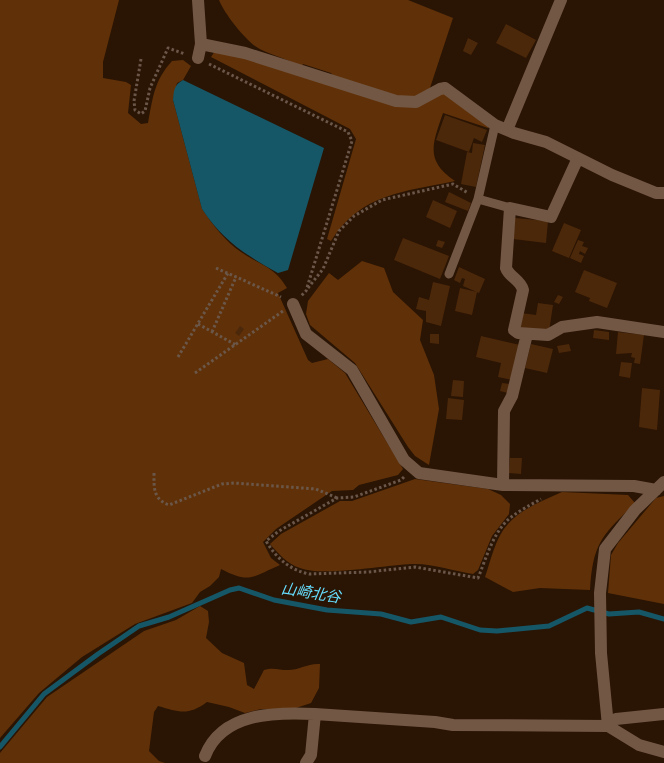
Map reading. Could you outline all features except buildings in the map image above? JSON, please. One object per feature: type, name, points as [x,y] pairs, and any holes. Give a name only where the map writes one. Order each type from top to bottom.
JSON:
[{"type":"street","points":[[198,0],[201,44],[198,58]]},
{"type":"street","points":[[507,130],[561,0]]},
{"type":"street","points":[[201,44],[245,53],[396,101],[416,102],[440,88],[445,88],[495,125],[546,142],[656,193],[664,193]]},
{"type":"street","points":[[578,158],[551,216],[510,208],[506,268],[508,273],[522,285],[514,330],[527,334],[548,335],[562,327],[596,322],[664,332]]},
{"type":"street","points":[[293,304],[306,334],[352,370],[404,460],[419,473],[503,485],[661,487]]},
{"type":"street","points":[[503,485],[504,410],[512,396],[527,334]]},
{"type":"street","points":[[608,726],[601,653],[600,593],[605,549],[635,510],[661,487]]},
{"type":"street","points":[[205,756],[213,741],[246,718],[270,713],[315,714],[435,722],[453,725],[608,726],[639,745],[664,752]]},
{"type":"street","points":[[306,763],[311,755],[315,714]]},
{"type":"street","points":[[608,726],[616,719],[664,714]]},
{"type":"lane","points":[[449,274],[478,199],[495,125]]},
{"type":"lane","points":[[478,199],[510,208]]},
{"type":"path","points":[[141,58],[134,101],[135,110],[141,114],[144,111],[150,88],[168,48],[198,58],[348,132],[351,136],[352,141],[306,291]]},
{"type":"path","points":[[195,373],[293,304],[323,269],[340,231],[346,224],[382,200],[453,184],[478,199]]},
{"type":"path","points":[[216,268],[293,304]]},
{"type":"path","points":[[178,357],[228,273]]},
{"type":"path","points":[[212,332],[236,277]]},
{"type":"path","points":[[198,324],[236,345]]},
{"type":"path","points":[[413,468],[401,480],[354,497],[337,498],[279,531],[266,542],[274,554],[285,564],[300,572],[309,574],[368,572],[415,567],[478,578],[504,524],[516,514],[562,486]]},
{"type":"path","points":[[154,473],[156,497],[160,502],[169,505],[222,484],[234,483],[316,489],[337,498]]},
{"type":"shaded area","points":[[0,0],[119,0],[103,62],[103,78],[126,82],[131,85],[128,113],[141,124],[148,123],[153,97],[161,75],[172,61],[183,60],[191,66],[183,80],[177,83],[173,100],[202,209],[230,243],[272,271],[282,281],[287,288],[278,293],[308,360],[312,363],[328,359],[345,373],[403,469],[398,475],[359,485],[353,490],[332,491],[276,529],[263,542],[271,558],[280,565],[251,577],[231,574],[221,569],[219,577],[200,592],[192,603],[135,624],[82,657],[39,693],[0,738]]},
{"type":"shaded area","points":[[219,0],[408,0],[453,18],[429,91],[414,97],[396,96],[334,77],[331,73],[303,64],[301,68],[260,49],[250,42],[229,18]]},
{"type":"shaded area","points":[[215,51],[243,56],[395,105],[442,91],[489,124],[488,128],[443,113],[434,142],[435,158],[445,173],[455,181],[401,192],[370,204],[343,225],[331,241],[327,239],[356,139],[350,129],[211,57]]},
{"type":"shaded area","points":[[362,261],[384,268],[393,292],[423,320],[420,340],[434,375],[439,409],[429,465],[415,456],[408,447],[355,363],[310,325],[306,314],[308,301],[329,273],[338,280]]},
{"type":"shaded area","points":[[415,479],[488,489],[501,495],[510,504],[509,514],[492,536],[478,570],[473,574],[419,564],[338,571],[310,570],[291,564],[270,544],[281,534],[340,501],[352,501]]},
{"type":"shaded area","points":[[562,492],[628,495],[635,503],[614,524],[601,541],[591,574],[590,590],[540,588],[513,592],[485,577],[497,542],[508,524],[526,509]]},
{"type":"shaded area","points":[[664,496],[664,604],[608,593],[611,555],[618,543],[656,498]]},
{"type":"shaded area","points":[[200,606],[208,611],[209,622],[206,638],[222,653],[244,663],[247,685],[254,689],[264,670],[292,670],[320,664],[319,688],[311,703],[293,709],[261,709],[245,713],[207,702],[183,712],[158,706],[154,712],[149,751],[159,761],[165,763],[0,763],[0,753],[47,697],[144,631],[176,620]]},
{"type":"water","points":[[183,80],[324,148],[288,270],[278,273],[245,253],[218,230],[202,209],[173,100],[175,88]]},
{"type":"waterway","name":"山崎北谷","points":[[0,747],[44,694],[139,626],[169,617],[230,590],[239,588],[274,600],[327,610],[381,614],[411,622],[441,617],[480,630],[497,631],[549,626],[587,608],[609,614],[639,612],[664,619]]}]
